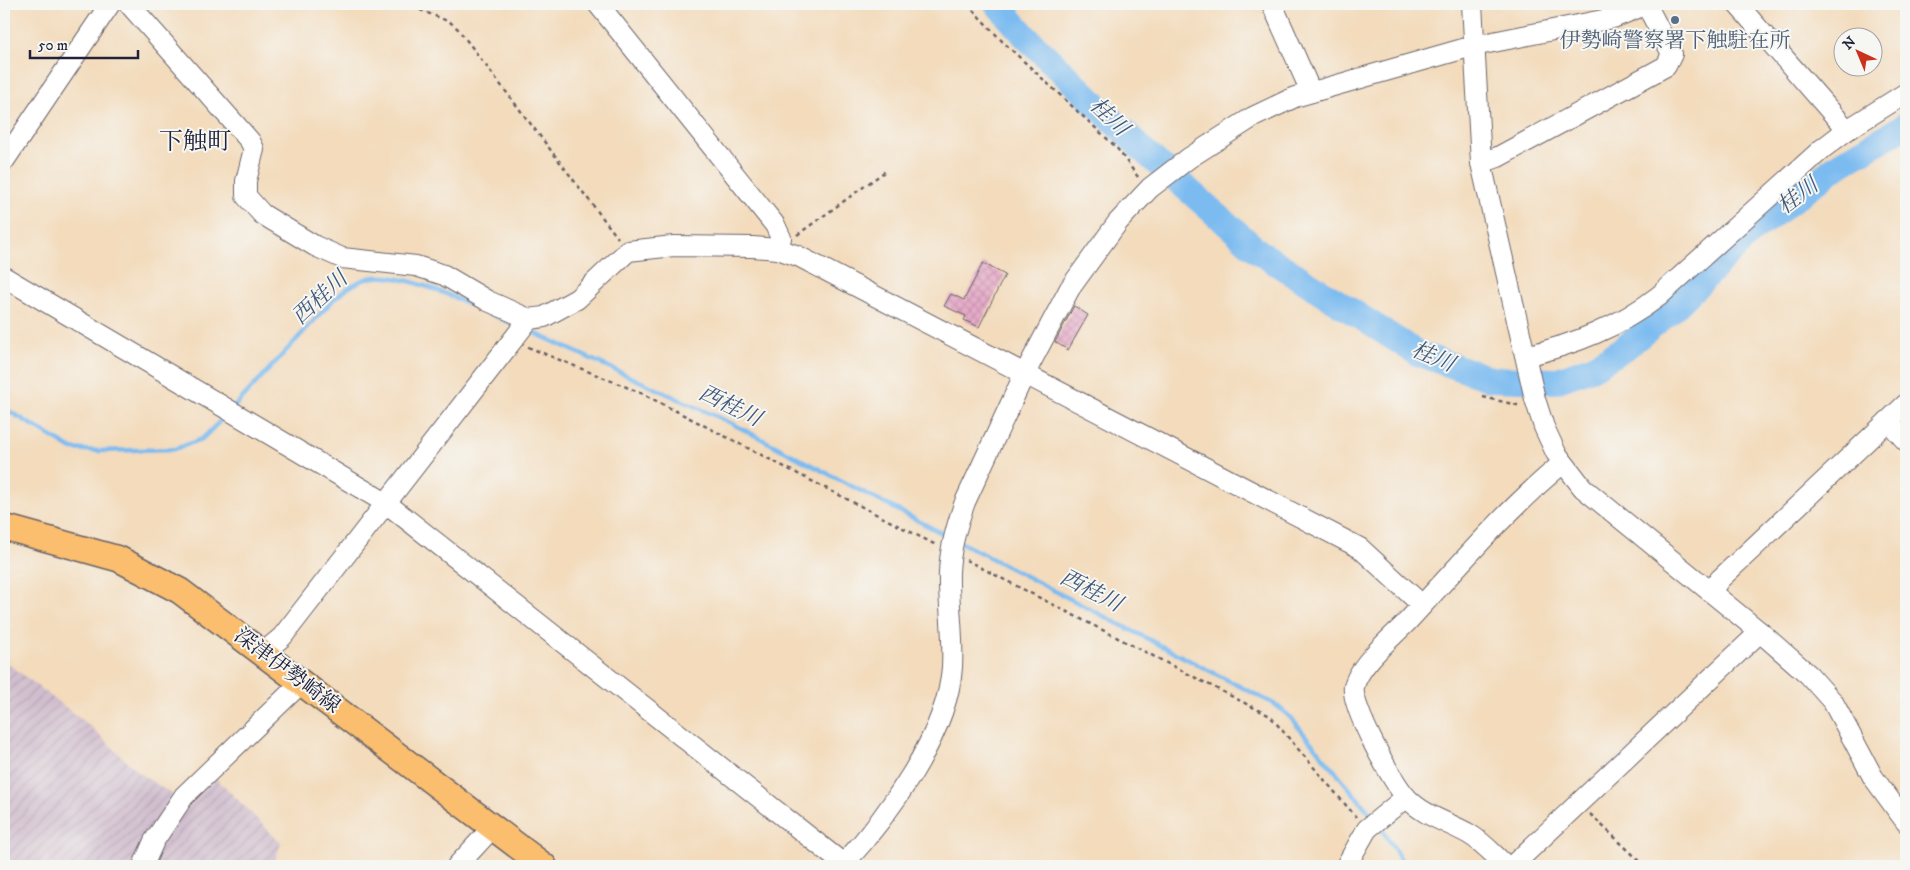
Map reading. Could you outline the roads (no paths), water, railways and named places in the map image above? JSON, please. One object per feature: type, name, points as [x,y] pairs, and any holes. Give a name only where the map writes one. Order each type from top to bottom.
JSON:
[{"type":"main road","name":"深津伊勢崎線","points":[[4,527],[119,559],[180,591],[264,652],[544,866]]},
{"type":"street","points":[[4,161],[110,4]]},
{"type":"street","points":[[129,4],[250,141],[254,149],[246,182],[246,196],[262,214],[315,246],[342,258],[416,266],[444,274],[488,301],[521,329]]},
{"type":"street","points":[[598,4],[775,225],[781,238],[778,249]]},
{"type":"street","points":[[1272,4],[1311,92]]},
{"type":"street","points":[[1472,4],[1481,163],[1536,401],[1544,427],[1563,463],[1594,498],[1711,591],[1809,675],[1833,702],[1873,777],[1906,822]]},
{"type":"street","points":[[4,277],[386,503],[844,866],[877,824],[911,773],[933,735],[947,703],[952,666],[949,582],[953,544],[973,483],[1050,322],[1089,259],[1118,222],[1152,186],[1189,158],[1253,117],[1311,92],[1473,46],[1612,18],[1646,4],[1672,54],[1666,66],[1498,157],[1481,163]]},
{"type":"street","points":[[1737,4],[1847,130]]},
{"type":"street","points":[[1527,359],[1609,328],[1636,313],[1659,296],[1822,149],[1847,130],[1906,93]]},
{"type":"street","points":[[264,652],[282,638],[521,329],[577,299],[628,251],[674,246],[778,249],[798,256],[1360,548],[1422,605]]},
{"type":"street","points":[[1711,591],[1720,579],[1906,404]]},
{"type":"street","points":[[1888,421],[1906,441]]},
{"type":"street","points":[[1506,866],[1479,840],[1422,811],[1406,798],[1396,784],[1358,711],[1353,688],[1361,671],[1422,605],[1523,499],[1563,463]]},
{"type":"street","points":[[1512,866],[1760,632]]},
{"type":"street","points":[[143,866],[154,841],[184,796],[302,682]]},
{"type":"street","points":[[1346,866],[1373,823],[1406,798]]},
{"type":"street","points":[[457,866],[493,827]]},
{"type":"waterway","name":"桂川","points":[[997,4],[1026,37],[1146,153],[1259,252],[1417,353],[1491,379],[1555,381],[1594,367],[1627,346],[1673,309],[1752,231],[1837,166],[1906,125]]},
{"type":"waterway","name":"西桂川","points":[[234,407],[333,300],[354,284],[369,278],[385,277],[423,285],[518,326]]},
{"type":"waterway","name":"西桂川","points":[[528,330],[733,424],[949,537]]},
{"type":"waterway","name":"西桂川","points":[[4,408],[72,449],[98,451],[175,449],[202,439],[227,414]]},
{"type":"waterway","name":"西桂川","points":[[958,541],[1276,705],[1290,717],[1374,818]]},
{"type":"waterway","name":"西桂川","points":[[1380,826],[1405,866]]},
{"type":"place","name":"伊勢崎警察署下触駐在所","points":[[1675,20]]},
{"type":"district","name":"下触町","points":[[195,142]]}]
